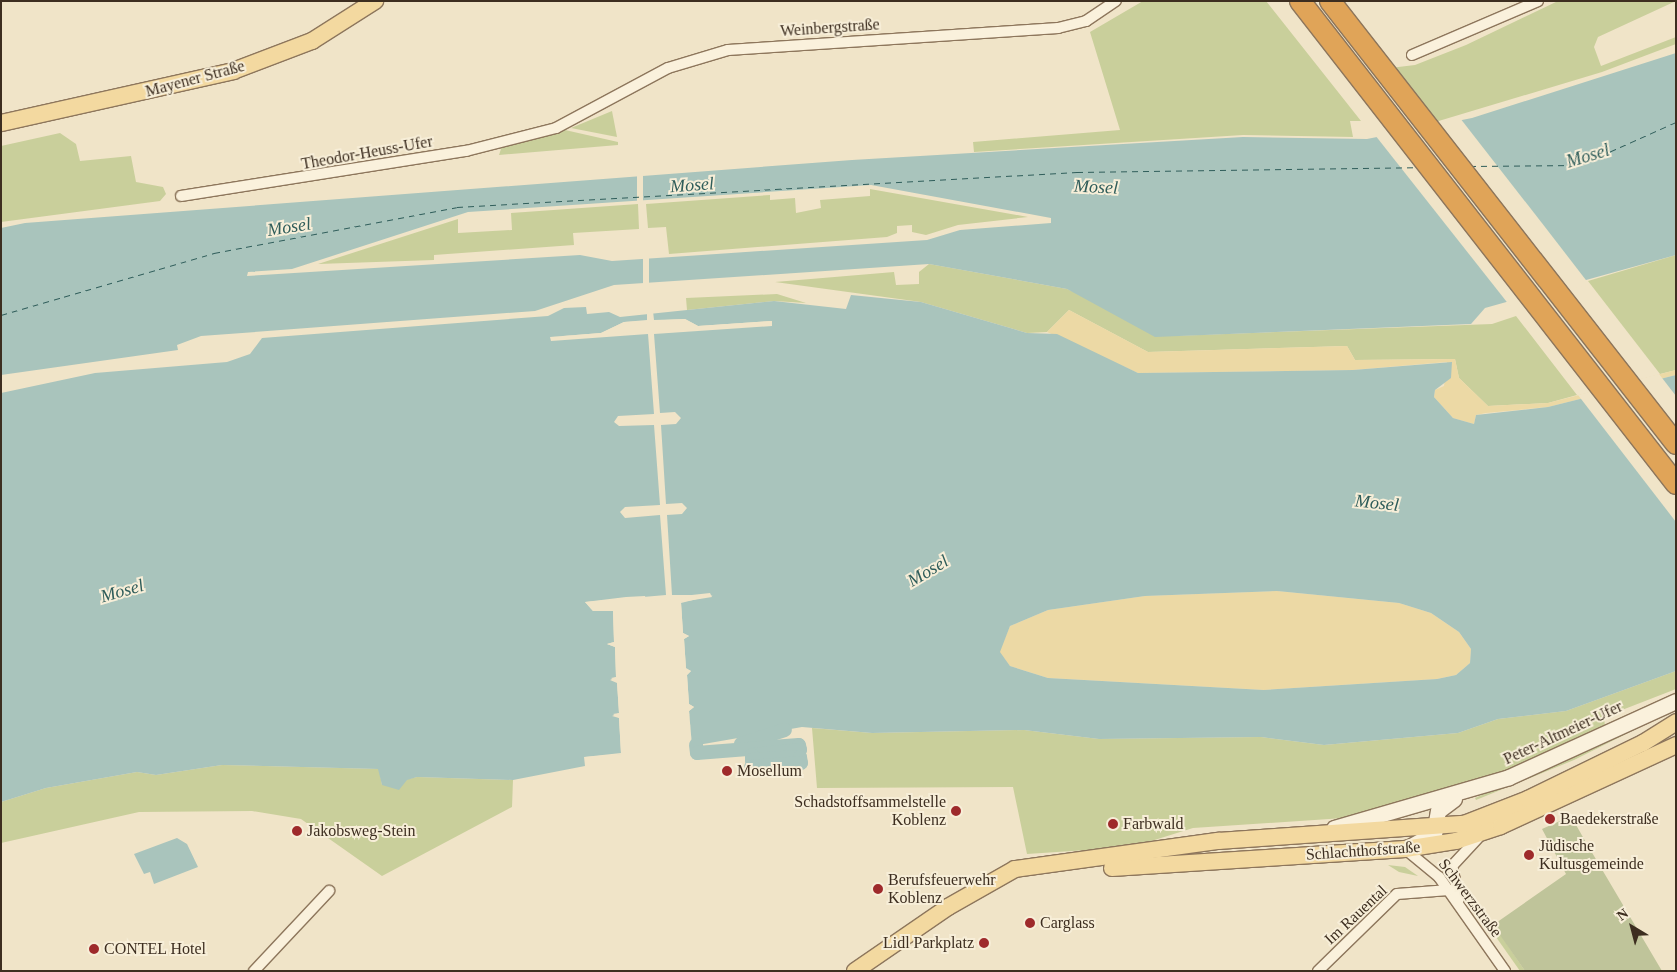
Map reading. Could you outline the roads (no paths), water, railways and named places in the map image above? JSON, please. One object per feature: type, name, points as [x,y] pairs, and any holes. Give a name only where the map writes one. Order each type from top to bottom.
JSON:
[{"type":"highway","points":[[1300,1],[1676,484]]},
{"type":"highway","points":[[1330,1],[1676,444]]},
{"type":"main road","name":"Mayener Straße","points":[[1,123],[233,71],[312,41],[375,1]]},
{"type":"main road","name":"Schlachthofstraße","points":[[1031,867],[1054,872],[1405,849],[1488,832],[1645,750],[1676,722]]},
{"type":"main road","name":"Schlachthofstraße","points":[[855,971],[967,894],[1003,874],[1031,867],[1218,841],[1435,827],[1498,812],[1645,750],[1676,745]]},
{"type":"street","name":"Weinbergstraße","points":[[556,128],[668,68],[728,50],[1058,28],[1086,21],[1116,1]]},
{"type":"street","points":[[1412,55],[1538,1]]},
{"type":"street","name":"Theodor-Heuss-Ufer","points":[[181,196],[466,151],[556,128]]},
{"type":"street","name":"Peter-Altmeier-Ufer","points":[[1310,834],[1464,793],[1536,767],[1676,701]]},
{"type":"street","name":"Schlachthofstraße","points":[[1645,750],[1676,730]]},
{"type":"street","points":[[1645,750],[1676,755]]},
{"type":"street","name":"Peter-Altmeier-Ufer","points":[[1435,827],[1438,811],[1464,793]]},
{"type":"street","points":[[1405,849],[1431,835],[1435,827]]},
{"type":"street","points":[[1460,905],[1452,866],[1463,850],[1488,832]]},
{"type":"street","name":"Schwerzstraße","points":[[1405,849],[1429,866],[1449,890],[1505,971]]},
{"type":"street","name":"Im Rauental","points":[[1318,971],[1398,894],[1449,890]]},
{"type":"street","points":[[254,971],[329,891]]},
{"type":"water","name":"Mosel","points":[[1676,53],[1676,255],[1485,308],[1471,324],[1155,337],[1067,289],[929,264],[614,285],[535,311],[201,336],[177,345],[178,350],[1,375],[1,228],[25,223],[852,160],[1243,137],[1367,139],[1472,118]],"holes":[[[871,185],[1051,218],[1051,223],[960,230],[927,240],[612,261],[580,255],[247,276],[248,272],[292,269],[468,212]]]},
{"type":"water","name":"Mosel","points":[[851,295],[921,302],[1027,333],[1057,334],[1138,373],[1353,370],[1452,362],[1451,378],[1435,390],[1434,397],[1453,418],[1474,424],[1476,415],[1548,407],[1676,375],[1676,671],[1566,711],[1498,719],[1458,733],[1324,745],[1261,737],[1099,739],[1024,730],[872,733],[802,727],[692,746],[689,711],[694,707],[689,704],[687,675],[691,671],[686,669],[684,639],[689,636],[683,633],[681,602],[712,597],[710,593],[646,600],[645,596],[626,597],[585,602],[593,611],[613,611],[614,642],[607,644],[615,647],[616,677],[611,678],[617,682],[619,713],[613,714],[619,718],[621,754],[585,757],[585,766],[513,780],[417,777],[407,780],[399,790],[382,785],[378,769],[222,765],[156,775],[137,772],[46,788],[1,802],[1,393],[95,373],[227,362],[250,354],[262,338],[548,316],[564,308],[586,307],[587,314],[609,312],[620,317],[774,301],[846,309]],"holes":[[[685,319],[698,326],[771,321],[772,325],[551,337],[601,333],[624,322]],[[1277,591],[1399,603],[1431,613],[1459,632],[1471,649],[1470,663],[1456,675],[1437,679],[1264,690],[1048,678],[1010,666],[1000,652],[1010,626],[1048,610],[1145,596]]]},
{"type":"water","points":[[177,838],[187,844],[198,867],[154,884],[150,872],[144,874],[134,854]]},
{"type":"waterway","points":[[741,744],[785,730]]},
{"type":"waterway","points":[[696,745],[697,753],[799,745],[800,750],[752,755],[752,760],[800,757],[801,763],[751,767]]},
{"type":"place","name":"Mosellum","points":[[727,771]]},
{"type":"place","name":"Schadstoffsammelstelle Koblenz","points":[[956,811]]},
{"type":"place","name":"Baedekerstraße","points":[[1550,819]]},
{"type":"place","name":"Farbwald","points":[[1113,824]]},
{"type":"place","name":"Jakobsweg-Stein","points":[[297,831]]},
{"type":"place","name":"Jüdische Kultusgemeinde","points":[[1529,855]]},
{"type":"place","name":"Berufsfeuerwehr Koblenz","points":[[878,889]]},
{"type":"place","name":"Carglass","points":[[1030,923]]},
{"type":"place","name":"Lidl Parkplatz","points":[[984,943]]},
{"type":"place","name":"CONTEL Hotel","points":[[94,949]]}]
